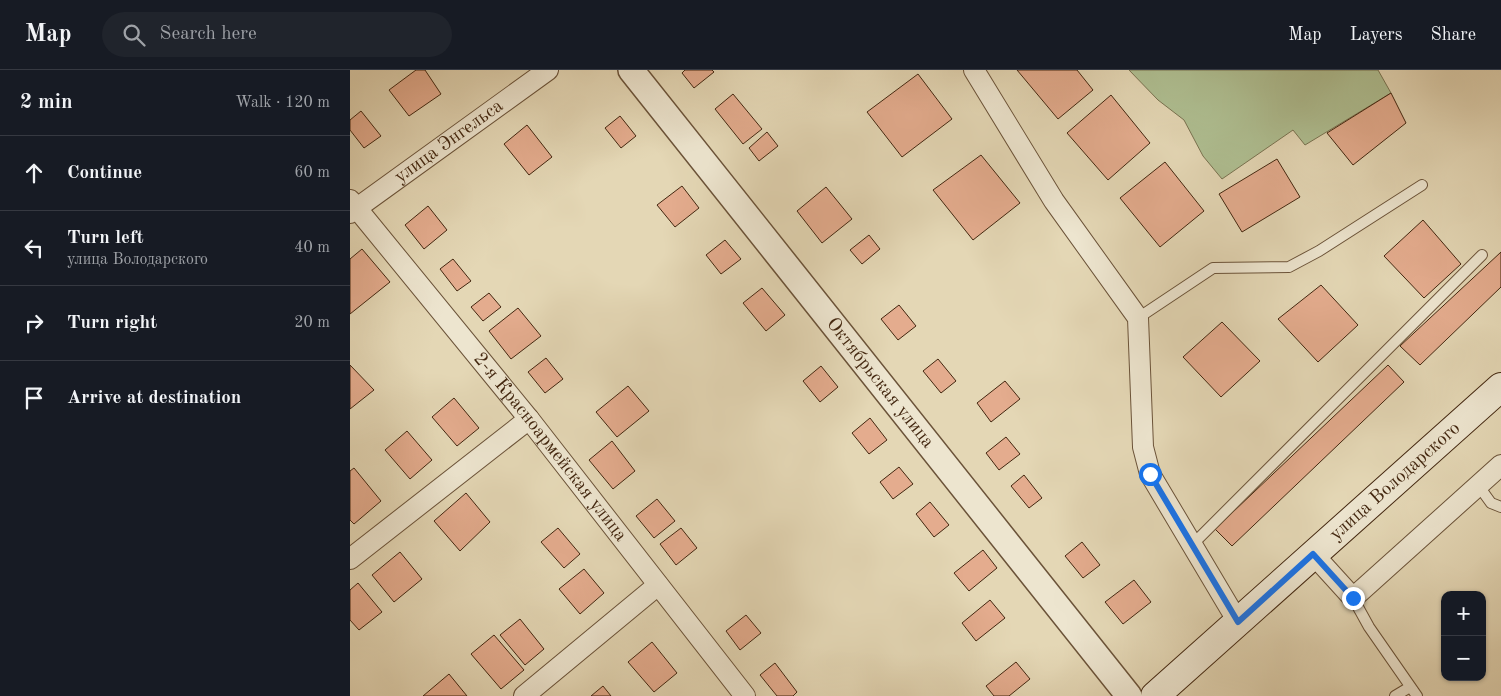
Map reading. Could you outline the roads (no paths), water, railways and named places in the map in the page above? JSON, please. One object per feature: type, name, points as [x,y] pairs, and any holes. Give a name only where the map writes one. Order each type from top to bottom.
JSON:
[{"type":"main road","name":"улица Володарского","points":[[1155,696],[1501,387]]},
{"type":"street","name":"улица Энгельса","points":[[352,207],[548,70]]},
{"type":"street","name":"Октябрьская улица","points":[[631,70],[1129,696]]},
{"type":"street","points":[[974,70],[1054,201],[1138,318],[1143,447],[1150,474],[1238,622]]},
{"type":"street","name":"2-я Красноармейская улица","points":[[352,207],[529,420],[745,696]]},
{"type":"street","points":[[350,559],[529,420]]},
{"type":"street","points":[[1313,554],[1353,598],[1501,465]]},
{"type":"street","points":[[524,696],[658,585]]},
{"type":"lane","points":[[1138,318],[1213,268],[1289,267],[1319,251],[1422,185]]},
{"type":"lane","points":[[1192,545],[1482,255]]},
{"type":"lane","points":[[1478,485],[1491,503],[1501,507]]},
{"type":"lane","points":[[1353,598],[1369,627],[1417,696]]},
{"type":"lane","points":[[1395,696],[1410,686]]}]
